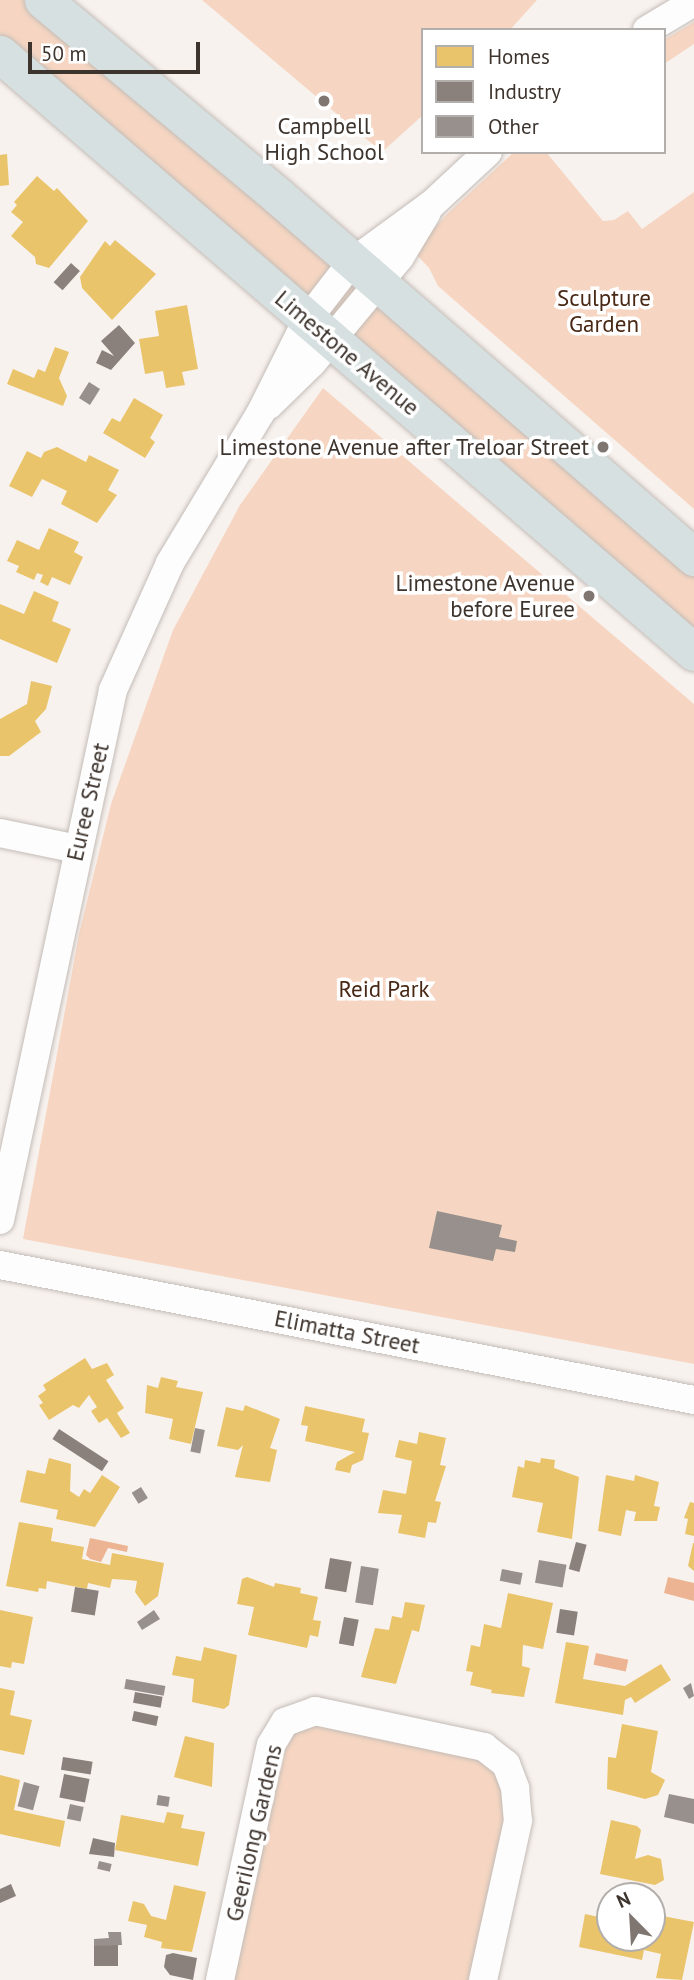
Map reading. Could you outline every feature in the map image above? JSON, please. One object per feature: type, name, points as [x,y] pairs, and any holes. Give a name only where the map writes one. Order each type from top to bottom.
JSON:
[{"type":"main road","points":[[43,0],[694,557]]},
{"type":"main road","name":"Limestone Avenue","points":[[0,54],[694,652]]},
{"type":"street","points":[[650,28],[694,2]]},
{"type":"street","name":"Euree Street","points":[[0,1220],[113,690],[170,563],[260,414],[319,330],[364,274],[432,204],[486,154]]},
{"type":"street","points":[[0,833],[77,849]]},
{"type":"street","name":"Elimatta Street","points":[[0,1265],[694,1400]]},
{"type":"street","name":"Geerilong Gardens","points":[[220,1980],[271,1745],[285,1722],[315,1710],[484,1747],[506,1764],[515,1788],[518,1821],[482,1980]]},
{"type":"green space","points":[[0,0],[43,0],[694,574],[694,635],[0,39]]},
{"type":"green space","points":[[202,0],[537,0],[512,28],[421,28],[421,117],[382,152]]},
{"type":"green space","points":[[694,22],[694,44],[666,63],[666,39]]},
{"type":"green space","name":"Sculpture Garden","points":[[512,154],[548,154],[603,221],[614,220],[628,211],[642,229],[694,192],[694,509],[438,286],[429,268],[414,252],[445,216]]},
{"type":"green space","name":"Reid Park","points":[[323,388],[694,704],[694,1364],[23,1239],[79,934],[111,804],[173,630],[240,505]]},
{"type":"green space","points":[[315,1726],[475,1757],[502,1778],[507,1812],[471,1980],[234,1980],[284,1752],[293,1734]]},
{"type":"shaded area","points":[[90,1538],[128,1546],[127,1552],[108,1548],[101,1562],[90,1559],[86,1555]]},
{"type":"shaded area","points":[[668,1577],[694,1583],[694,1601],[664,1593]]},
{"type":"shaded area","points":[[596,1653],[628,1660],[626,1672],[594,1665]]},
{"type":"building: Homes","points":[[7,154],[9,185],[0,186],[0,155]]},
{"type":"building: Homes","points":[[37,176],[54,191],[57,188],[88,221],[49,268],[36,264],[35,257],[11,236],[23,222],[11,212],[17,205],[14,202]]},
{"type":"building: Homes","points":[[115,240],[156,274],[112,320],[82,288],[80,277],[105,241],[110,246]]},
{"type":"building: Homes","points":[[187,305],[198,369],[182,372],[185,385],[166,388],[163,371],[145,374],[139,339],[159,336],[155,311]]},
{"type":"building: Homes","points":[[55,347],[69,352],[59,378],[67,396],[63,406],[7,384],[13,369],[34,378],[38,369],[45,372]]},
{"type":"building: Homes","points":[[134,398],[163,415],[150,438],[155,442],[145,458],[103,433],[112,418],[120,422]]},
{"type":"building: Homes","points":[[57,447],[86,462],[89,455],[119,470],[108,490],[117,495],[97,523],[61,504],[67,491],[42,479],[32,497],[9,486],[27,451],[41,458],[44,452]]},
{"type":"building: Homes","points":[[49,528],[79,542],[74,552],[83,557],[70,585],[52,577],[48,586],[40,582],[43,575],[37,573],[34,580],[16,572],[19,566],[7,561],[17,540],[39,550]]},
{"type":"building: Homes","points":[[34,591],[59,602],[52,621],[71,629],[57,663],[0,639],[0,604],[24,614]]},
{"type":"building: Homes","points":[[31,681],[52,686],[46,709],[35,721],[41,732],[9,756],[0,756],[0,719],[27,704]]},
{"type":"building: Homes","points":[[85,1358],[92,1369],[107,1363],[114,1375],[106,1380],[124,1408],[117,1413],[130,1433],[121,1438],[107,1418],[99,1423],[91,1411],[97,1407],[89,1395],[79,1408],[73,1405],[49,1420],[39,1405],[43,1403],[38,1396],[46,1390],[43,1385]]},
{"type":"building: Homes","points":[[161,1377],[178,1381],[176,1387],[203,1392],[191,1444],[169,1439],[173,1419],[145,1413],[147,1385],[158,1388]]},
{"type":"building: Homes","points":[[245,1405],[280,1419],[270,1448],[277,1450],[270,1482],[235,1477],[243,1445],[238,1450],[217,1446],[226,1407],[243,1411]]},
{"type":"building: Homes","points":[[305,1406],[365,1419],[362,1432],[369,1433],[363,1460],[352,1465],[350,1473],[335,1470],[337,1462],[355,1452],[305,1441],[308,1426],[301,1425]]},
{"type":"building: Homes","points":[[419,1432],[446,1438],[440,1465],[446,1466],[435,1501],[441,1502],[436,1523],[428,1522],[425,1538],[398,1533],[402,1515],[378,1513],[383,1490],[406,1494],[412,1461],[395,1457],[399,1440],[417,1444]]},
{"type":"building: Homes","points":[[49,1458],[71,1464],[70,1491],[79,1497],[84,1489],[90,1493],[102,1475],[120,1487],[95,1527],[56,1519],[58,1510],[20,1502],[27,1470],[45,1474]]},
{"type":"building: Homes","points":[[541,1458],[555,1460],[554,1468],[579,1477],[572,1539],[537,1532],[543,1503],[512,1497],[518,1466],[524,1468],[525,1460],[540,1463]]},
{"type":"building: Homes","points":[[606,1475],[634,1481],[635,1475],[659,1482],[654,1506],[660,1507],[657,1521],[634,1521],[636,1512],[626,1510],[621,1536],[598,1531]]},
{"type":"building: Homes","points":[[690,1502],[694,1503],[694,1536],[685,1534],[688,1519],[684,1518]]},
{"type":"building: Homes","points":[[19,1522],[53,1528],[51,1541],[84,1547],[82,1559],[110,1565],[112,1553],[164,1563],[158,1596],[145,1606],[135,1592],[137,1581],[128,1580],[112,1579],[110,1588],[88,1583],[87,1589],[47,1581],[46,1589],[39,1588],[38,1592],[6,1586]]},
{"type":"building: Homes","points":[[694,1543],[694,1571],[688,1566]]},
{"type":"building: Homes","points":[[247,1577],[274,1587],[275,1583],[301,1588],[300,1593],[318,1597],[313,1620],[321,1621],[318,1637],[310,1635],[307,1648],[248,1635],[254,1607],[237,1604],[242,1579]]},
{"type":"building: Homes","points":[[508,1593],[553,1603],[543,1649],[523,1645],[522,1666],[530,1668],[524,1697],[491,1693],[492,1690],[470,1685],[473,1672],[466,1671],[471,1645],[480,1647],[484,1624],[501,1628]]},
{"type":"building: Homes","points":[[405,1602],[425,1605],[419,1632],[412,1630],[396,1684],[361,1677],[375,1628],[389,1630],[392,1616],[402,1618]]},
{"type":"building: Homes","points":[[0,1610],[33,1617],[24,1664],[12,1662],[11,1668],[0,1666]]},
{"type":"building: Homes","points":[[566,1642],[589,1646],[583,1679],[625,1686],[661,1664],[671,1680],[635,1703],[631,1697],[625,1700],[623,1715],[555,1703]]},
{"type":"building: Homes","points":[[204,1647],[237,1655],[229,1705],[224,1709],[192,1702],[194,1679],[172,1675],[176,1656],[201,1661]]},
{"type":"building: Homes","points":[[0,1688],[15,1691],[10,1715],[32,1720],[24,1755],[0,1750]]},
{"type":"building: Homes","points":[[622,1724],[658,1731],[651,1772],[665,1780],[658,1795],[645,1799],[607,1789],[608,1757],[616,1758]]},
{"type":"building: Homes","points":[[185,1736],[214,1743],[212,1787],[174,1777]]},
{"type":"building: Homes","points":[[0,1775],[20,1780],[14,1810],[65,1821],[60,1847],[0,1834]]},
{"type":"building: Homes","points":[[167,1812],[184,1815],[181,1828],[205,1832],[198,1866],[115,1850],[121,1815],[164,1823]]},
{"type":"building: Homes","points":[[611,1820],[637,1826],[641,1830],[635,1859],[648,1855],[661,1859],[664,1880],[640,1882],[600,1874]]},
{"type":"building: Homes","points":[[174,1885],[206,1892],[192,1952],[161,1948],[162,1942],[144,1937],[147,1925],[128,1921],[133,1901],[144,1904],[151,1916],[166,1920]]},
{"type":"building: Homes","points":[[585,1914],[596,1916],[596,1951],[579,1947]]},
{"type":"building: Homes","points":[[666,1917],[694,1922],[682,1980],[656,1978],[661,1954],[652,1952],[666,1952]]},
{"type":"building: Homes","points":[[603,1952],[644,1952],[642,1960]]},
{"type":"building: Industry","points":[[71,263],[80,271],[63,290],[54,282]]},
{"type":"building: Industry","points":[[119,325],[135,343],[111,370],[96,363],[102,350],[114,356],[101,341]]},
{"type":"building: Industry","points":[[59,1429],[108,1461],[102,1471],[52,1439]]},
{"type":"building: Industry","points":[[576,1542],[587,1545],[579,1572],[569,1569]]},
{"type":"building: Industry","points":[[330,1558],[352,1562],[346,1592],[325,1589]]},
{"type":"building: Industry","points":[[75,1587],[99,1591],[95,1615],[71,1612]]},
{"type":"building: Industry","points":[[560,1609],[578,1612],[574,1636],[556,1633]]},
{"type":"building: Industry","points":[[344,1617],[359,1620],[354,1646],[339,1644]]},
{"type":"building: Industry","points":[[135,1692],[163,1697],[161,1708],[133,1703]]},
{"type":"building: Industry","points":[[134,1711],[158,1716],[156,1726],[132,1721]]},
{"type":"building: Industry","points":[[63,1757],[93,1762],[91,1775],[61,1770]]},
{"type":"building: Industry","points":[[64,1774],[90,1779],[85,1803],[59,1798]]},
{"type":"building: Industry","points":[[93,1838],[115,1843],[114,1857],[89,1854]]},
{"type":"building: Industry","points":[[11,1884],[16,1896],[0,1903],[0,1889]]},
{"type":"building: Industry","points":[[94,1945],[118,1945],[118,1966],[94,1966]]},
{"type":"building: Industry","points":[[173,1953],[197,1958],[193,1980],[170,1975],[164,1967],[166,1955]]},
{"type":"building: Other","points":[[89,382],[100,389],[90,405],[79,398]]},
{"type":"building: Other","points":[[437,1211],[502,1225],[499,1237],[517,1241],[515,1252],[496,1249],[493,1261],[429,1248]]},
{"type":"building: Other","points":[[195,1428],[205,1430],[200,1453],[190,1452]]},
{"type":"building: Other","points":[[141,1487],[148,1498],[139,1504],[132,1493]]},
{"type":"building: Other","points":[[539,1560],[567,1565],[563,1588],[535,1583]]},
{"type":"building: Other","points":[[361,1566],[379,1569],[373,1605],[355,1603]]},
{"type":"building: Other","points":[[502,1569],[523,1573],[520,1585],[500,1581]]},
{"type":"building: Other","points":[[154,1610],[160,1619],[142,1630],[137,1622]]},
{"type":"building: Other","points":[[126,1679],[165,1686],[164,1696],[124,1689]]},
{"type":"building: Other","points":[[691,1683],[694,1696],[689,1699],[683,1688]]},
{"type":"building: Other","points":[[24,1782],[39,1786],[33,1810],[18,1806]]},
{"type":"building: Other","points":[[669,1794],[694,1799],[694,1824],[664,1817]]},
{"type":"building: Other","points":[[158,1795],[170,1797],[168,1807],[156,1805]]},
{"type":"building: Other","points":[[70,1804],[84,1807],[81,1822],[67,1819]]},
{"type":"building: Other","points":[[99,1861],[112,1864],[110,1872],[97,1869]]},
{"type":"building: Other","points":[[108,1932],[121,1932],[122,1945],[94,1946],[94,1939],[109,1938]]},
{"type":"place","name":"Campbell High School","points":[[324,101]]},
{"type":"place","name":"Limestone Avenue after Treloar Street","points":[[603,447]]},
{"type":"place","name":"Limestone Avenue before Euree","points":[[589,596]]}]
